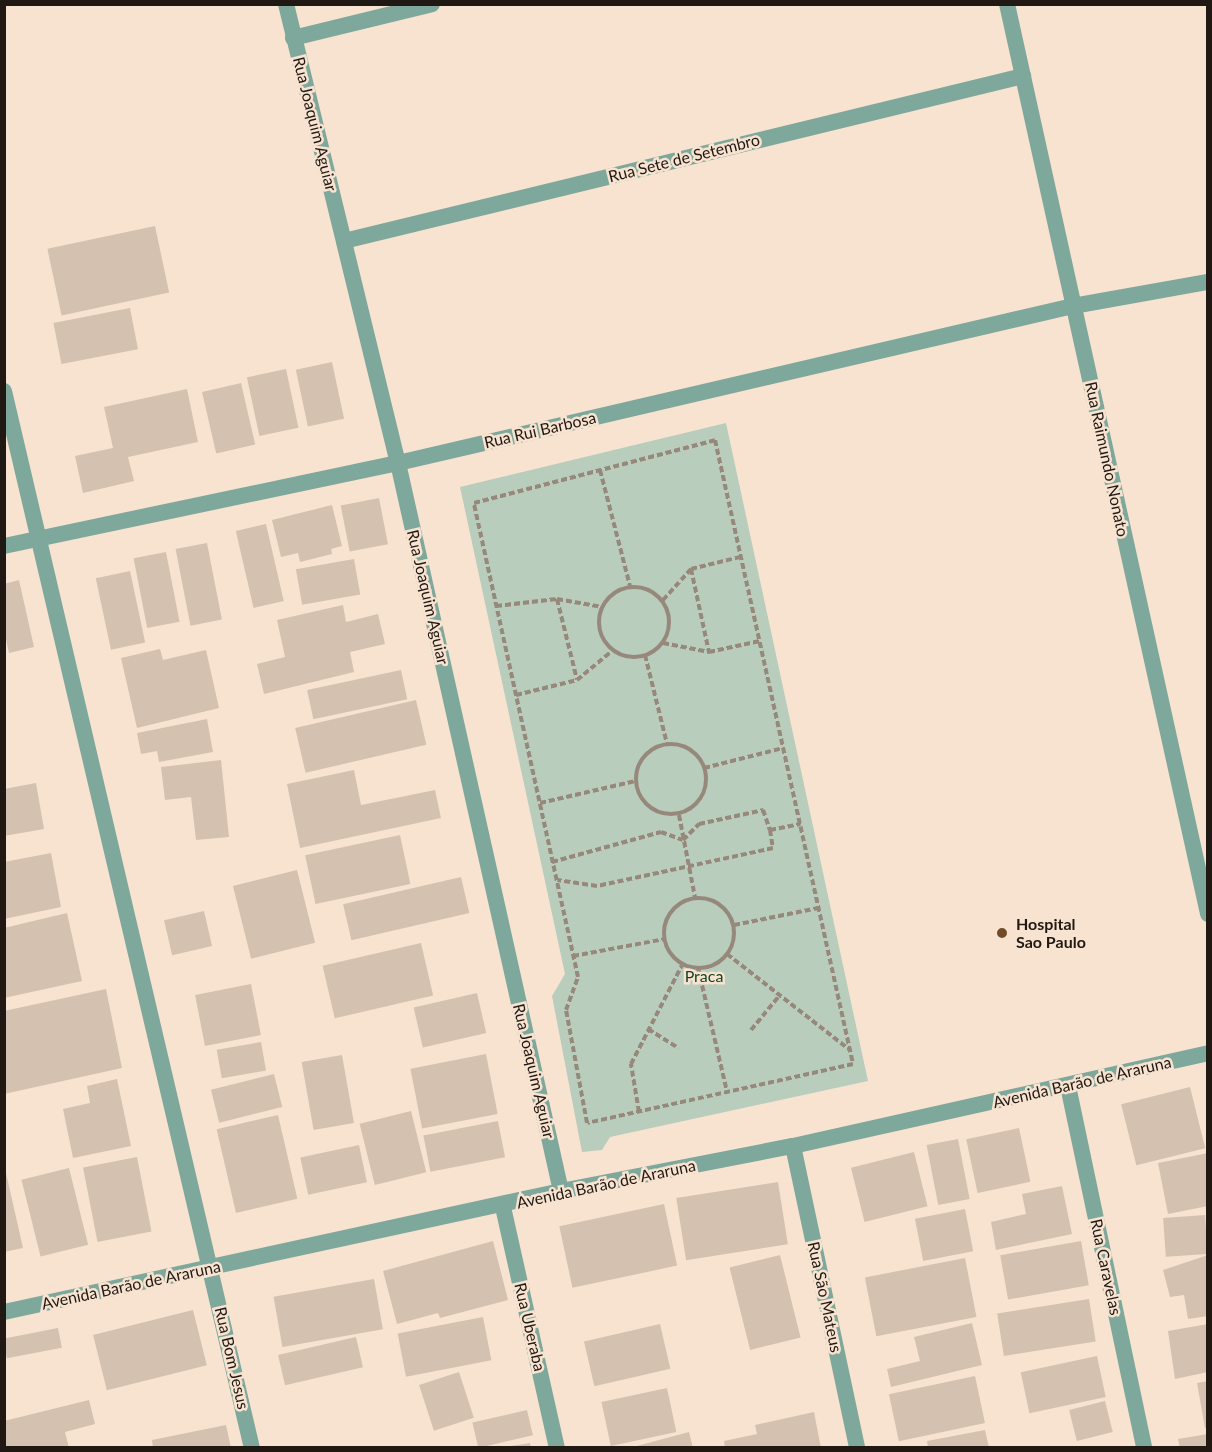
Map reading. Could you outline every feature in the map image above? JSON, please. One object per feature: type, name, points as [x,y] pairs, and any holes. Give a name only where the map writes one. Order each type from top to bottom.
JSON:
[{"type":"street","name":"Rua Joaquim Aguiar","points":[[286,4],[398,463],[561,1191]]},
{"type":"street","points":[[293,38],[432,4]]},
{"type":"street","name":"Rua Raimundo Nonato","points":[[1007,4],[1208,914]]},
{"type":"street","name":"Rua Sete de Setembro","points":[[344,241],[1023,76]]},
{"type":"street","name":"Rua Rui Barbosa","points":[[4,546],[398,463],[1073,306],[1208,282]]},
{"type":"street","points":[[4,392],[212,1269]]},
{"type":"street","name":"Avenida Barão de Araruna","points":[[4,1312],[502,1207],[561,1191],[794,1146],[1208,1053]]},
{"type":"street","name":"Rua Caravelas","points":[[1068,1086],[1144,1448]]},
{"type":"street","name":"Rua São Mateus","points":[[794,1146],[857,1448]]},
{"type":"street","name":"Rua Uberaba","points":[[502,1207],[557,1448]]},
{"type":"street","name":"Rua Bom Jesus","points":[[212,1269],[252,1448]]},
{"type":"path","points":[[715,440],[853,1064],[587,1124],[566,1010],[578,977],[474,503],[600,470],[715,440]]},
{"type":"path","points":[[600,470],[630,586]]},
{"type":"path","points":[[663,600],[691,569],[740,556]]},
{"type":"path","points":[[691,569],[709,652]]},
{"type":"path","points":[[630,586],[653,592],[663,600],[670,622],[663,642],[645,655],[623,655],[612,650],[600,632],[602,607],[618,590],[630,586]]},
{"type":"path","points":[[496,606],[557,599],[602,607]]},
{"type":"path","points":[[557,599],[577,680]]},
{"type":"path","points":[[663,642],[709,652],[760,641]]},
{"type":"path","points":[[516,695],[577,680],[612,650]]},
{"type":"path","points":[[645,655],[667,744]]},
{"type":"path","points":[[667,744],[690,749],[704,768],[706,779],[699,800],[679,815],[649,807],[635,781],[645,755],[667,744]]},
{"type":"path","points":[[704,768],[783,748]]},
{"type":"path","points":[[540,803],[635,781]]},
{"type":"path","points":[[556,880],[597,886],[772,848],[770,830],[763,810],[699,824],[683,840]]},
{"type":"path","points":[[679,815],[695,897]]},
{"type":"path","points":[[770,830],[800,824]]},
{"type":"path","points":[[552,862],[662,832],[683,840]]},
{"type":"path","points":[[695,897],[718,903],[734,925],[727,954],[709,967],[698,968],[682,965],[670,953],[665,939],[667,918],[673,909],[695,897]]},
{"type":"path","points":[[734,925],[819,908]]},
{"type":"path","points":[[573,956],[665,939]]},
{"type":"path","points":[[727,954],[851,1051]]},
{"type":"path","points":[[639,1112],[631,1064],[682,965]]},
{"type":"path","points":[[698,968],[727,1092]]},
{"type":"path","points":[[751,1030],[780,995]]},
{"type":"path","points":[[648,1029],[679,1048]]},
{"type":"green space","name":"Praca","points":[[726,423],[868,1081],[610,1137],[602,1150],[582,1152],[552,996],[565,974],[460,487]]},
{"type":"building","points":[[155,226],[169,293],[62,315],[47,249]]},
{"type":"building","points":[[130,308],[138,349],[61,364],[53,323]]},
{"type":"building","points":[[332,362],[344,419],[308,426],[296,370]]},
{"type":"building","points":[[286,369],[298,428],[259,436],[247,377]]},
{"type":"building","points":[[241,383],[255,444],[216,453],[202,392]]},
{"type":"building","points":[[187,389],[198,442],[128,457],[134,481],[83,493],[75,456],[113,448],[104,407]]},
{"type":"building","points":[[379,498],[388,544],[350,552],[341,505]]},
{"type":"building","points":[[332,505],[342,546],[331,549],[332,554],[300,562],[298,553],[281,557],[272,520]]},
{"type":"building","points":[[266,524],[284,601],[254,608],[236,531]]},
{"type":"building","points":[[207,543],[222,620],[190,626],[176,549]]},
{"type":"building","points":[[166,552],[180,622],[147,628],[134,558]]},
{"type":"building","points":[[354,559],[360,594],[302,605],[296,569]]},
{"type":"building","points":[[130,571],[145,642],[111,650],[96,578]]},
{"type":"building","points":[[19,580],[34,647],[9,653],[4,630],[4,584]]},
{"type":"building","points":[[343,605],[346,622],[378,614],[385,644],[350,652],[354,672],[264,694],[257,664],[285,657],[277,620]]},
{"type":"building","points":[[160,649],[163,660],[206,650],[219,708],[137,728],[121,658]]},
{"type":"building","points":[[401,670],[407,699],[313,719],[307,690]]},
{"type":"building","points":[[416,700],[426,745],[306,773],[295,728]]},
{"type":"building","points":[[207,719],[213,752],[159,762],[157,751],[141,754],[137,733]]},
{"type":"building","points":[[221,760],[229,837],[196,840],[191,797],[165,800],[161,767]]},
{"type":"building","points":[[354,770],[361,805],[435,790],[441,818],[300,848],[287,784]]},
{"type":"building","points":[[36,783],[44,829],[4,836],[4,789]]},
{"type":"building","points":[[400,835],[410,884],[316,904],[305,855]]},
{"type":"building","points":[[51,853],[61,907],[4,919],[4,862]]},
{"type":"building","points":[[297,870],[315,943],[251,959],[233,886]]},
{"type":"building","points":[[461,877],[469,913],[351,940],[343,904]]},
{"type":"building","points":[[204,911],[212,946],[172,955],[164,920]]},
{"type":"building","points":[[67,913],[82,981],[4,998],[4,928]]},
{"type":"building","points":[[421,943],[433,996],[335,1018],[323,966]]},
{"type":"building","points":[[251,984],[261,1035],[205,1046],[195,995]]},
{"type":"building","points":[[106,989],[122,1068],[4,1094],[4,1011]]},
{"type":"building","points":[[477,993],[486,1033],[423,1048],[414,1008]]},
{"type":"building","points":[[261,1042],[266,1071],[222,1078],[217,1050]]},
{"type":"building","points":[[486,1054],[498,1114],[422,1129],[410,1069]]},
{"type":"building","points":[[342,1055],[354,1123],[314,1130],[302,1062]]},
{"type":"building","points":[[274,1074],[282,1107],[219,1123],[211,1090]]},
{"type":"building","points":[[117,1079],[131,1146],[73,1158],[63,1109],[90,1103],[87,1086]]},
{"type":"building","points":[[1190,1087],[1205,1148],[1136,1165],[1121,1104]]},
{"type":"building","points":[[411,1111],[426,1172],[375,1185],[360,1124]]},
{"type":"building","points":[[278,1115],[297,1199],[236,1213],[217,1129]]},
{"type":"building","points":[[498,1121],[505,1157],[430,1172],[423,1136]]},
{"type":"building","points":[[1019,1128],[1030,1182],[978,1193],[966,1139]]},
{"type":"building","points":[[958,1139],[970,1199],[938,1205],[927,1145]]},
{"type":"building","points":[[359,1145],[367,1182],[308,1195],[300,1157]]},
{"type":"building","points":[[914,1152],[928,1206],[864,1222],[851,1168]]},
{"type":"building","points":[[1208,1153],[1208,1206],[1168,1214],[1158,1163]]},
{"type":"building","points":[[137,1157],[152,1232],[98,1242],[83,1167]]},
{"type":"building","points":[[4,1164],[23,1248],[4,1252]]},
{"type":"building","points":[[69,1168],[88,1245],[41,1257],[21,1180]]},
{"type":"building","points":[[778,1182],[788,1244],[686,1260],[676,1198]]},
{"type":"building","points":[[1062,1186],[1072,1234],[996,1250],[991,1222],[1026,1214],[1022,1194]]},
{"type":"building","points":[[664,1204],[677,1266],[572,1288],[559,1226]]},
{"type":"building","points":[[965,1209],[973,1251],[923,1261],[915,1219]]},
{"type":"building","points":[[1205,1215],[1208,1254],[1166,1257],[1163,1218]]},
{"type":"building","points":[[493,1241],[508,1300],[440,1318],[438,1313],[397,1324],[383,1271]]},
{"type":"building","points":[[1081,1241],[1089,1285],[1008,1300],[1000,1255]]},
{"type":"building","points":[[780,1255],[801,1337],[750,1350],[730,1268]]},
{"type":"building","points":[[1208,1255],[1208,1316],[1188,1319],[1184,1295],[1170,1297],[1163,1270]]},
{"type":"building","points":[[965,1258],[976,1317],[876,1336],[865,1277]]},
{"type":"building","points":[[374,1279],[383,1329],[282,1347],[274,1297]]},
{"type":"building","points":[[1089,1299],[1096,1341],[1004,1356],[997,1314]]},
{"type":"building","points":[[193,1310],[207,1365],[107,1390],[93,1335]]},
{"type":"building","points":[[483,1317],[491,1360],[406,1377],[398,1334]]},
{"type":"building","points":[[972,1323],[982,1365],[891,1387],[887,1369],[920,1361],[914,1337]]},
{"type":"building","points":[[660,1324],[670,1369],[594,1386],[584,1342]]},
{"type":"building","points":[[1208,1324],[1208,1372],[1175,1379],[1168,1331]]},
{"type":"building","points":[[58,1328],[62,1348],[7,1358],[4,1338]]},
{"type":"building","points":[[356,1337],[363,1367],[285,1385],[278,1355]]},
{"type":"building","points":[[1097,1356],[1106,1397],[1029,1413],[1021,1372]]},
{"type":"building","points":[[459,1372],[474,1418],[434,1431],[419,1385]]},
{"type":"building","points":[[975,1376],[985,1423],[899,1441],[889,1394]]},
{"type":"building","points":[[1208,1381],[1208,1428],[1205,1428],[1197,1383]]},
{"type":"building","points":[[667,1388],[676,1432],[611,1446],[601,1402]]},
{"type":"building","points":[[89,1400],[95,1424],[65,1432],[69,1448],[4,1448],[4,1421]]},
{"type":"building","points":[[1105,1401],[1113,1432],[1077,1441],[1069,1410]]},
{"type":"building","points":[[527,1410],[533,1435],[478,1448],[472,1423]]},
{"type":"building","points":[[814,1412],[821,1448],[725,1448],[724,1441],[757,1434],[755,1425]]},
{"type":"building","points":[[226,1425],[231,1448],[153,1448],[152,1440]]},
{"type":"building","points":[[985,1430],[989,1448],[928,1448],[927,1441]]},
{"type":"building","points":[[689,1432],[693,1448],[633,1448],[633,1447]]},
{"type":"building","points":[[1208,1434],[1208,1448],[1180,1448],[1178,1439]]},
{"type":"building","points":[[530,1443],[531,1448],[511,1448],[511,1446]]},
{"type":"place","name":"Hospital Sao Paulo","points":[[1002,933]]}]
